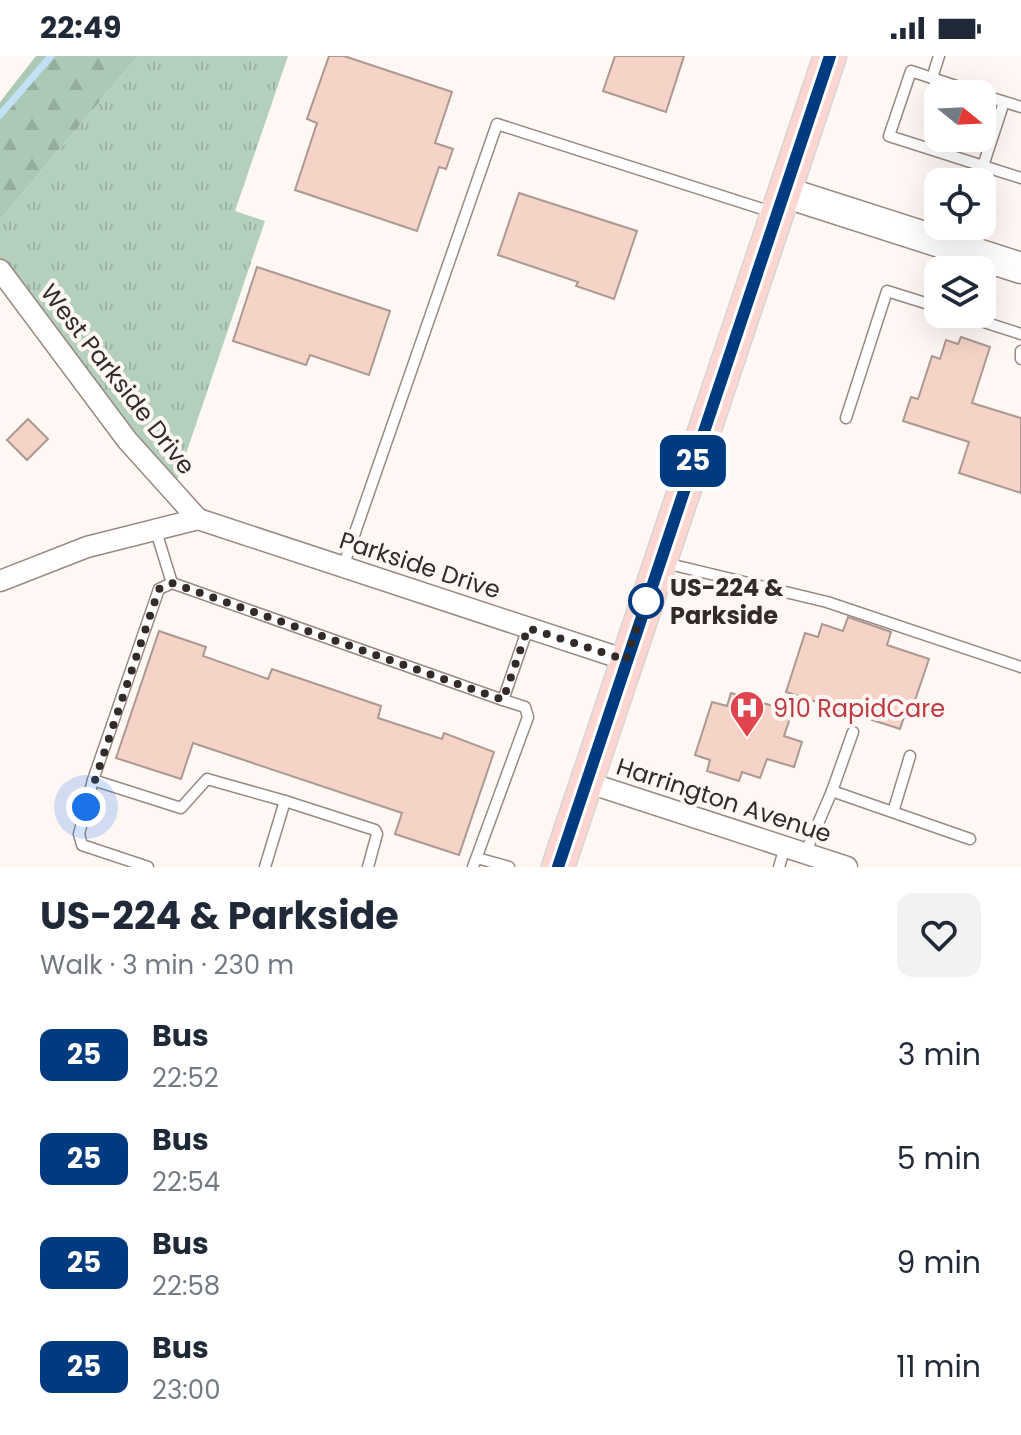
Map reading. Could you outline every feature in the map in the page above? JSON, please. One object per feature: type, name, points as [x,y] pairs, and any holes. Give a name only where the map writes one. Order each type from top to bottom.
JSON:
[{"type":"main road","points":[[558,867],[830,56]]},
{"type":"street","points":[[780,203],[959,242],[1021,268]]},
{"type":"street","name":"West Parkside Drive","points":[[0,270],[127,440],[198,519]]},
{"type":"street","points":[[0,581],[87,547],[198,519]]},
{"type":"street","name":"Parkside Drive","points":[[198,519],[626,660]]},
{"type":"street","name":"Harrington Avenue","points":[[586,782],[782,857],[805,854],[847,867]]},
{"type":"lane","points":[[932,78],[939,56]]},
{"type":"lane","points":[[938,80],[911,71],[889,136],[1021,178]]},
{"type":"lane","points":[[996,99],[1021,107]]},
{"type":"lane","points":[[983,166],[1004,102]]},
{"type":"lane","points":[[343,567],[497,124],[780,203]]},
{"type":"lane","points":[[846,418],[887,291],[924,303]]},
{"type":"lane","points":[[996,326],[1021,334]]},
{"type":"lane","points":[[1021,351],[1021,359]]},
{"type":"lane","points":[[155,528],[172,583]]},
{"type":"lane","points":[[659,562],[827,602],[1021,667]]},
{"type":"lane","points":[[148,867],[82,845],[79,834],[93,780],[159,589],[172,583],[525,707],[528,717],[475,862],[509,867]]},
{"type":"lane","points":[[503,700],[528,628]]},
{"type":"lane","points":[[805,854],[853,732]]},
{"type":"lane","points":[[893,812],[910,756]]},
{"type":"lane","points":[[93,780],[181,808],[207,779],[285,801],[375,830],[377,834],[368,867]]},
{"type":"lane","points":[[832,791],[970,839]]},
{"type":"lane","points":[[265,867],[285,801]]},
{"type":"green space","points":[[36,56],[138,56],[0,220],[0,102]]},
{"type":"green space","points":[[138,56],[288,56],[235,211],[265,221],[173,492],[0,270],[0,220]]},
{"type":"building","points":[[329,56],[344,56],[452,92],[435,143],[453,149],[446,169],[439,167],[417,231],[295,190],[317,123],[307,119]]},
{"type":"building","points":[[615,56],[684,56],[666,112],[603,91]]},
{"type":"building","points":[[519,193],[637,231],[614,299],[576,286],[578,282],[498,255]]},
{"type":"building","points":[[257,267],[390,311],[369,375],[310,355],[306,365],[233,341]]},
{"type":"building","points":[[961,337],[990,347],[972,403],[1021,418],[1021,493],[959,473],[969,442],[903,421],[911,397],[918,399],[932,356],[940,359],[946,340],[958,344]]},
{"type":"building","points":[[28,419],[48,439],[27,460],[7,440]]},
{"type":"building","points":[[848,617],[891,632],[887,645],[929,659],[909,718],[904,717],[900,729],[786,692],[805,633],[818,637],[822,624],[843,631]]},
{"type":"building","points":[[159,631],[206,647],[203,656],[268,679],[272,669],[381,706],[378,718],[442,739],[444,733],[494,752],[459,855],[395,834],[402,813],[193,743],[181,779],[116,758]]},
{"type":"building","name":"910 RapidCare","points":[[731,693],[792,712],[784,736],[802,742],[794,767],[767,759],[760,778],[742,772],[739,781],[707,771],[710,760],[695,755],[712,702],[727,706]]},
{"type":"waterway","points":[[0,115],[51,56]]},
{"type":"bus line","name":"25","points":[[558,867],[830,56]]},
{"type":"place","name":"US-224 & Parkside","points":[[646,601]]},
{"type":"place","name":"910 RapidCare","points":[[747,739]]},
{"type":"route","points":[[86,807],[159,589],[172,583],[503,700],[528,628],[626,660],[649,591],[646,601]]}]
